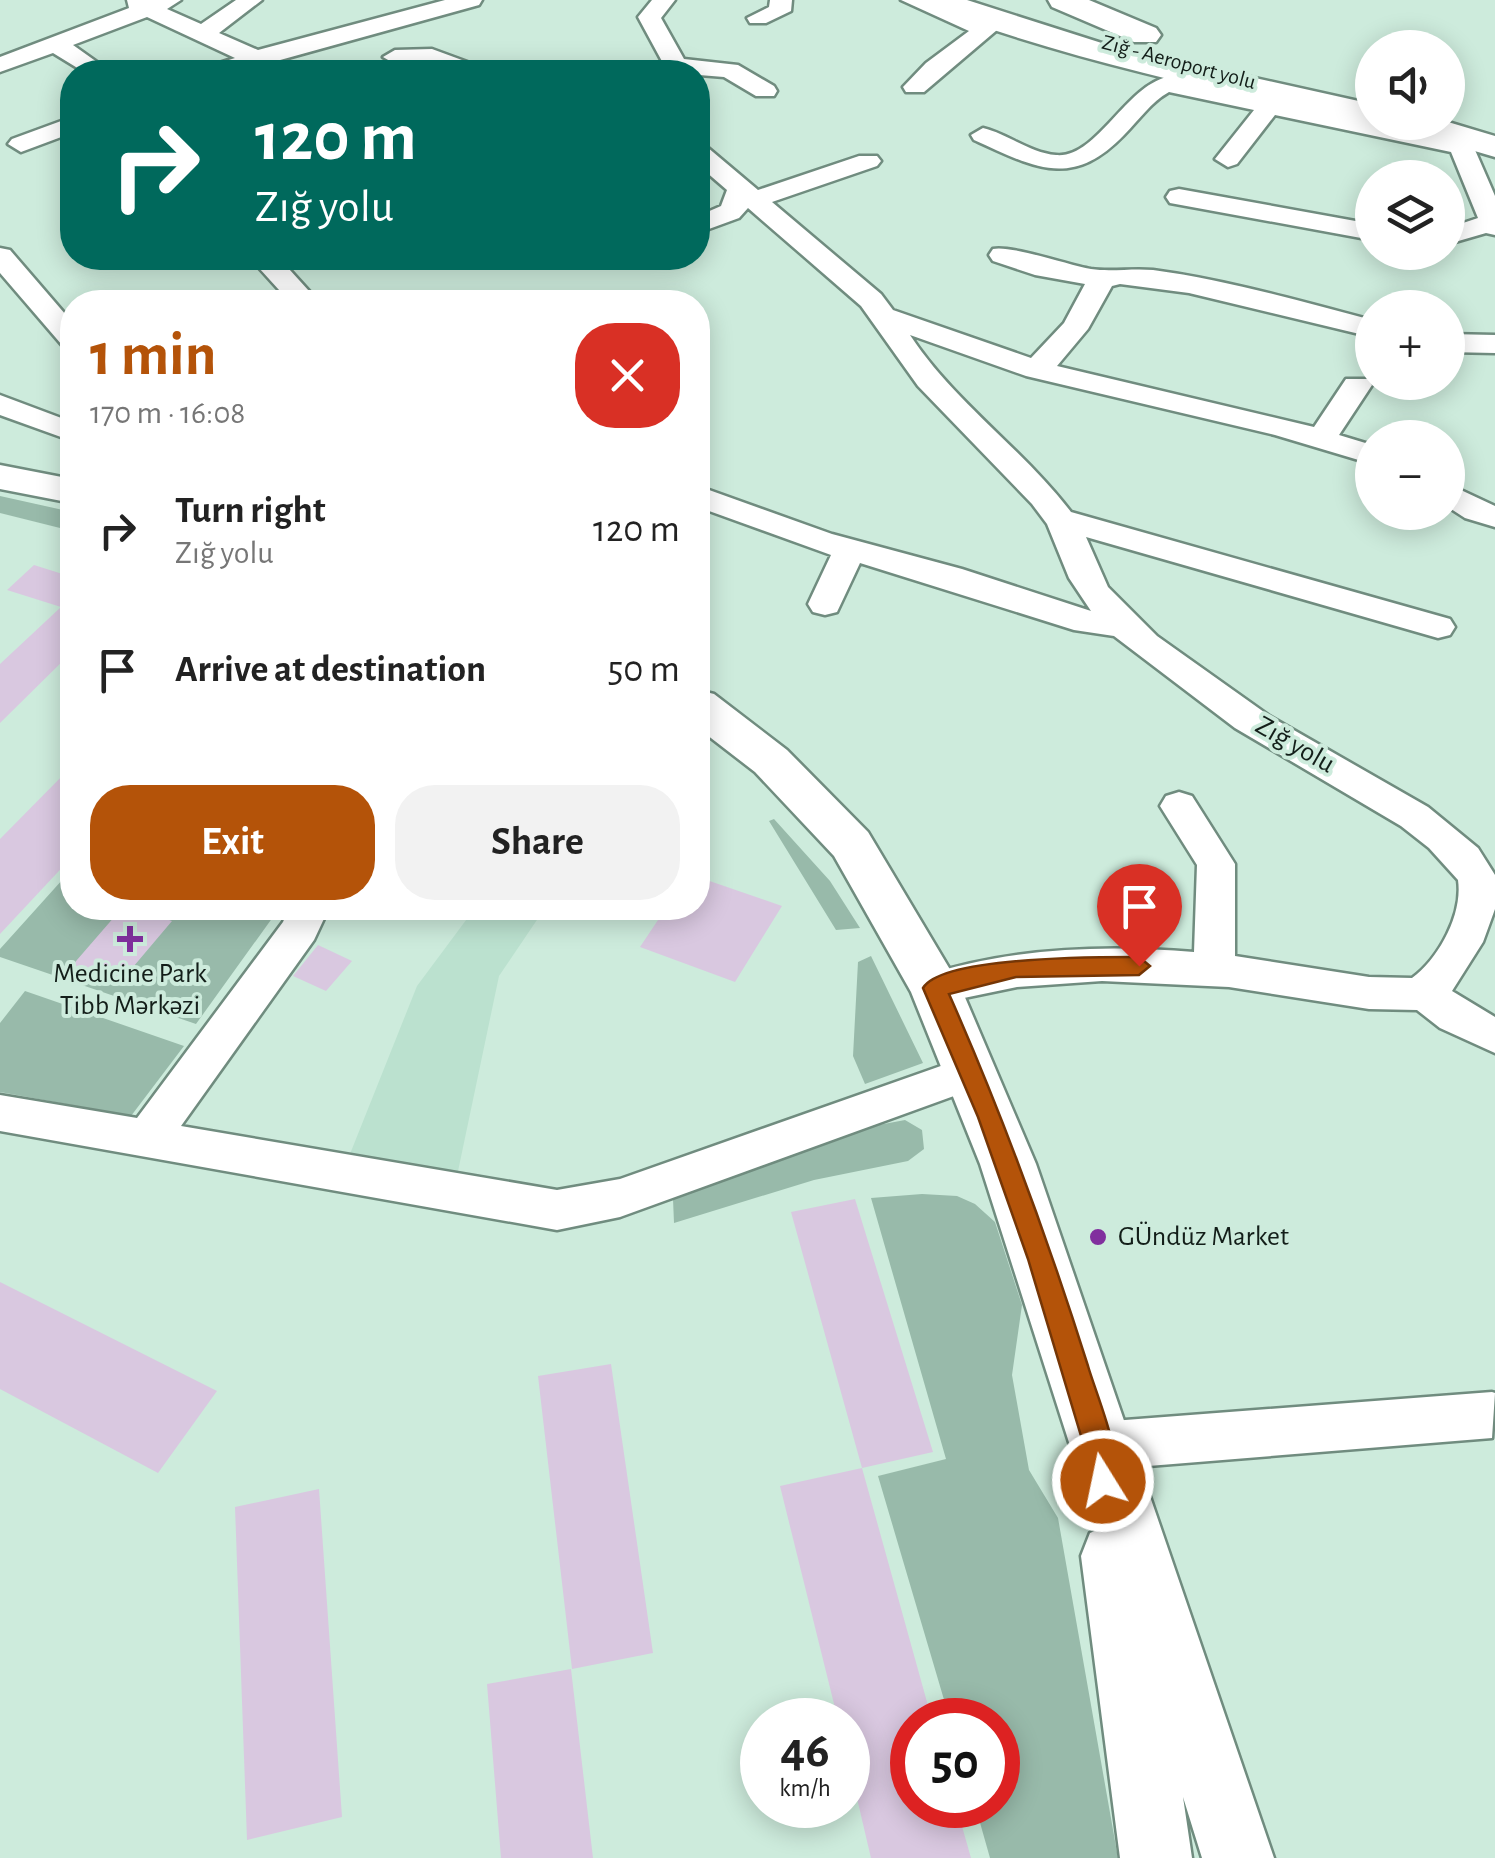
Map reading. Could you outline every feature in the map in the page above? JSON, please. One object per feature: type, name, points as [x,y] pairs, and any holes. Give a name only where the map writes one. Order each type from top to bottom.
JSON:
[{"type":"highway","points":[[939,0],[1084,52],[1355,109]]},
{"type":"highway","name":"Zığ - Aeroport yolu","points":[[988,0],[1124,49],[1355,109]]},
{"type":"highway","name":"Zığ - Aeroport yolu","points":[[1042,0],[1145,35]]},
{"type":"highway","points":[[1063,0],[1145,35],[1355,86]]},
{"type":"main road","points":[[0,477],[60,489]]},
{"type":"main road","points":[[710,714],[771,761],[850,844],[934,988],[972,1072],[1052,1291],[1098,1446],[1238,1858]]},
{"type":"main road","points":[[1098,1446],[1156,1858]]},
{"type":"street","points":[[202,34],[252,0]]},
{"type":"street","points":[[249,60],[471,0]]},
{"type":"street","points":[[664,0],[649,17],[671,60]]},
{"type":"street","points":[[758,18],[780,11],[781,0]]},
{"type":"street","points":[[912,0],[986,30],[915,87]]},
{"type":"street","points":[[0,66],[149,3],[202,34],[255,58]]},
{"type":"street","points":[[359,30],[385,60]]},
{"type":"street","points":[[0,35],[26,55]]},
{"type":"street","points":[[55,44],[80,60]]},
{"type":"street","points":[[413,60],[432,56],[442,60]]},
{"type":"street","points":[[710,69],[730,70],[766,91]]},
{"type":"street","points":[[983,134],[1065,166],[1098,150],[1152,89],[1167,84],[1481,138],[1493,225],[1465,232]]},
{"type":"street","points":[[1228,159],[1271,104]]},
{"type":"street","points":[[21,144],[60,129]]},
{"type":"street","points":[[710,220],[730,212],[748,192],[868,161]]},
{"type":"street","name":"Zığ yolu","points":[[710,162],[884,316],[898,343],[928,380],[974,422],[1062,520],[1086,578],[1123,626],[1228,706],[1391,802],[1456,851],[1487,866],[1479,906],[1438,982],[1424,992]]},
{"type":"street","points":[[1180,197],[1355,229]]},
{"type":"street","points":[[1003,254],[1046,269],[1100,279],[1111,274],[1171,282],[1355,324]]},
{"type":"street","points":[[0,256],[60,325]]},
{"type":"street","points":[[275,270],[295,290]]},
{"type":"street","points":[[1036,370],[1079,325],[1100,279]]},
{"type":"street","points":[[884,316],[1036,370],[1355,450]]},
{"type":"street","points":[[1465,343],[1495,344]]},
{"type":"street","points":[[1321,439],[1355,388]]},
{"type":"street","points":[[0,404],[60,427]]},
{"type":"street","points":[[710,501],[794,533],[1086,622],[1123,626]]},
{"type":"street","points":[[1465,504],[1495,516]]},
{"type":"street","points":[[1062,520],[1438,627]]},
{"type":"street","points":[[826,604],[850,549]]},
{"type":"street","points":[[1180,806],[1216,864],[1214,969]]},
{"type":"street","points":[[147,1138],[304,920]]},
{"type":"street","points":[[934,988],[1016,968],[1214,969],[1367,991],[1424,992],[1455,1016],[1495,1036]]},
{"type":"street","points":[[0,1113],[557,1210],[620,1198],[972,1072]]},
{"type":"street","points":[[1098,1446],[1492,1416]]},
{"type":"shaded area","points":[[0,496],[60,509],[60,528],[0,513]]},
{"type":"shaded area","points":[[774,819],[830,881],[860,928],[836,930],[769,821]]},
{"type":"shaded area","points":[[60,882],[60,920],[271,920],[196,1024],[0,957],[0,949]]},
{"type":"shaded area","points":[[466,920],[537,920],[499,976],[457,1176],[350,1154],[417,986]]},
{"type":"shaded area","points":[[871,956],[923,1063],[865,1084],[853,1056],[858,962]]},
{"type":"shaded area","points":[[25,991],[184,1046],[131,1116],[0,1092],[0,1023]]},
{"type":"shaded area","points":[[905,1120],[922,1130],[924,1149],[908,1161],[814,1180],[674,1223],[673,1199],[852,1130]]},
{"type":"shaded area","points":[[957,1196],[975,1204],[995,1222],[1022,1305],[1012,1375],[1029,1470],[1058,1518],[1118,1858],[990,1858],[982,1828],[1020,1828],[1020,1698],[944,1698],[878,1476],[946,1459],[871,1198]]},
{"type":"building","points":[[34,565],[60,573],[60,607],[7,590]]},
{"type":"building","points":[[60,608],[60,664],[0,723],[0,664]]},
{"type":"building","points":[[60,778],[60,870],[0,934],[0,839]]},
{"type":"building","points":[[710,881],[782,906],[735,982],[640,947],[658,920],[710,920]]},
{"type":"building","points":[[112,920],[172,921],[117,986],[70,968]]},
{"type":"building","points":[[318,945],[352,961],[326,991],[293,976]]},
{"type":"building","points":[[855,1199],[933,1452],[862,1468],[791,1212]]},
{"type":"building","points":[[0,1282],[217,1391],[158,1473],[0,1389]]},
{"type":"building","points":[[611,1364],[653,1653],[572,1669],[538,1376]]},
{"type":"building","points":[[862,1468],[926,1698],[890,1698],[890,1828],[963,1828],[971,1858],[871,1858],[864,1828],[870,1828],[870,1698],[833,1698],[780,1486]]},
{"type":"building","points":[[319,1489],[342,1817],[247,1840],[235,1507]]},
{"type":"building","points":[[571,1669],[593,1858],[501,1858],[487,1684]]},
{"type":"place","name":"Medicine Park Tibb Mərkəzi","points":[[130,939]]},
{"type":"place","name":"GÜndüz Market","points":[[1098,1237]]},
{"type":"route","points":[[1103,1481],[1098,1446],[1052,1291],[990,1117],[934,988],[1016,968],[1139,966]]}]
